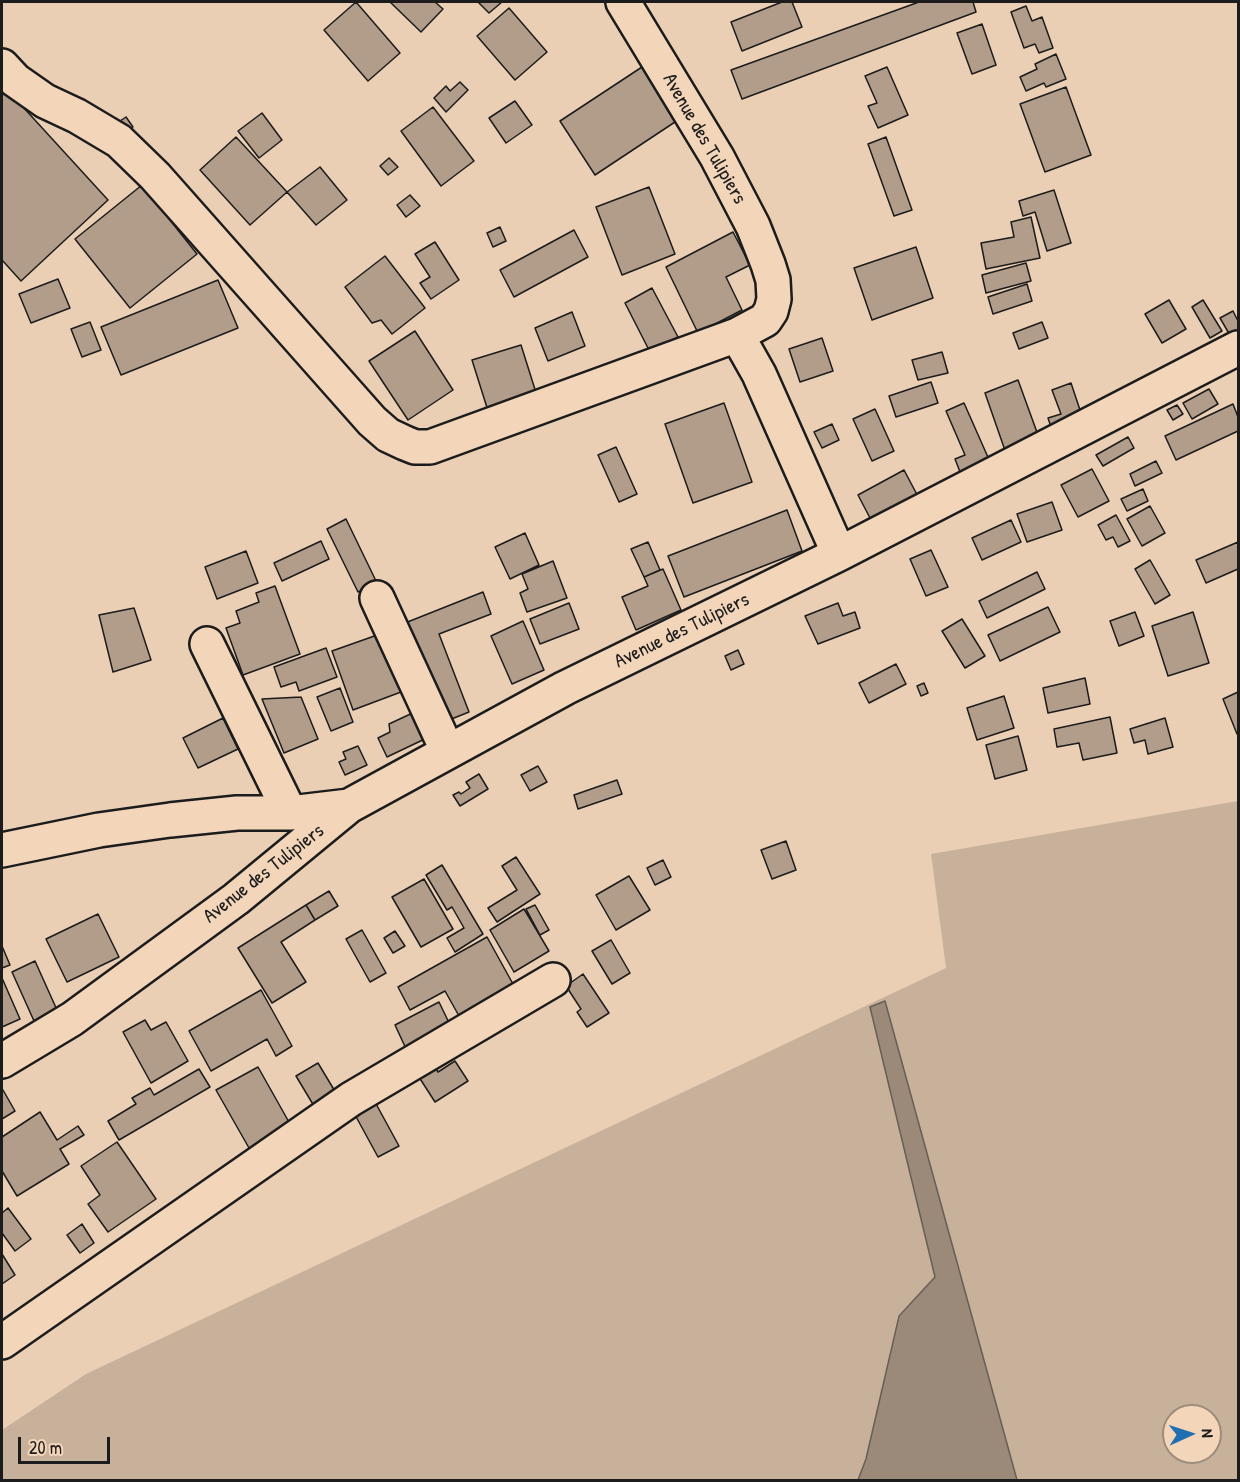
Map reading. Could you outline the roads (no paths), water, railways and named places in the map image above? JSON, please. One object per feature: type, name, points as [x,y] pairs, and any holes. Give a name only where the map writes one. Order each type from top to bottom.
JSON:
[{"type":"street","name":"Avenue des Tulipiers","points":[[622,2],[717,157],[753,226],[768,264],[774,290],[771,311],[765,320],[737,334]]},
{"type":"street","points":[[2,66],[15,80],[45,101],[77,116],[119,141],[155,176],[372,421],[388,435],[415,447],[430,447],[454,439],[737,334],[759,374],[839,554]]},
{"type":"street","name":"Avenue des Tulipiers","points":[[2,1061],[72,1019],[226,906],[349,806],[565,688],[839,554],[1239,348]]},
{"type":"street","points":[[377,598],[448,752]]},
{"type":"street","points":[[207,644],[290,813]]},
{"type":"street","points":[[2,850],[99,830],[170,820],[237,813],[290,813],[349,806]]},
{"type":"street","points":[[2,1342],[351,1100],[553,980]]}]
